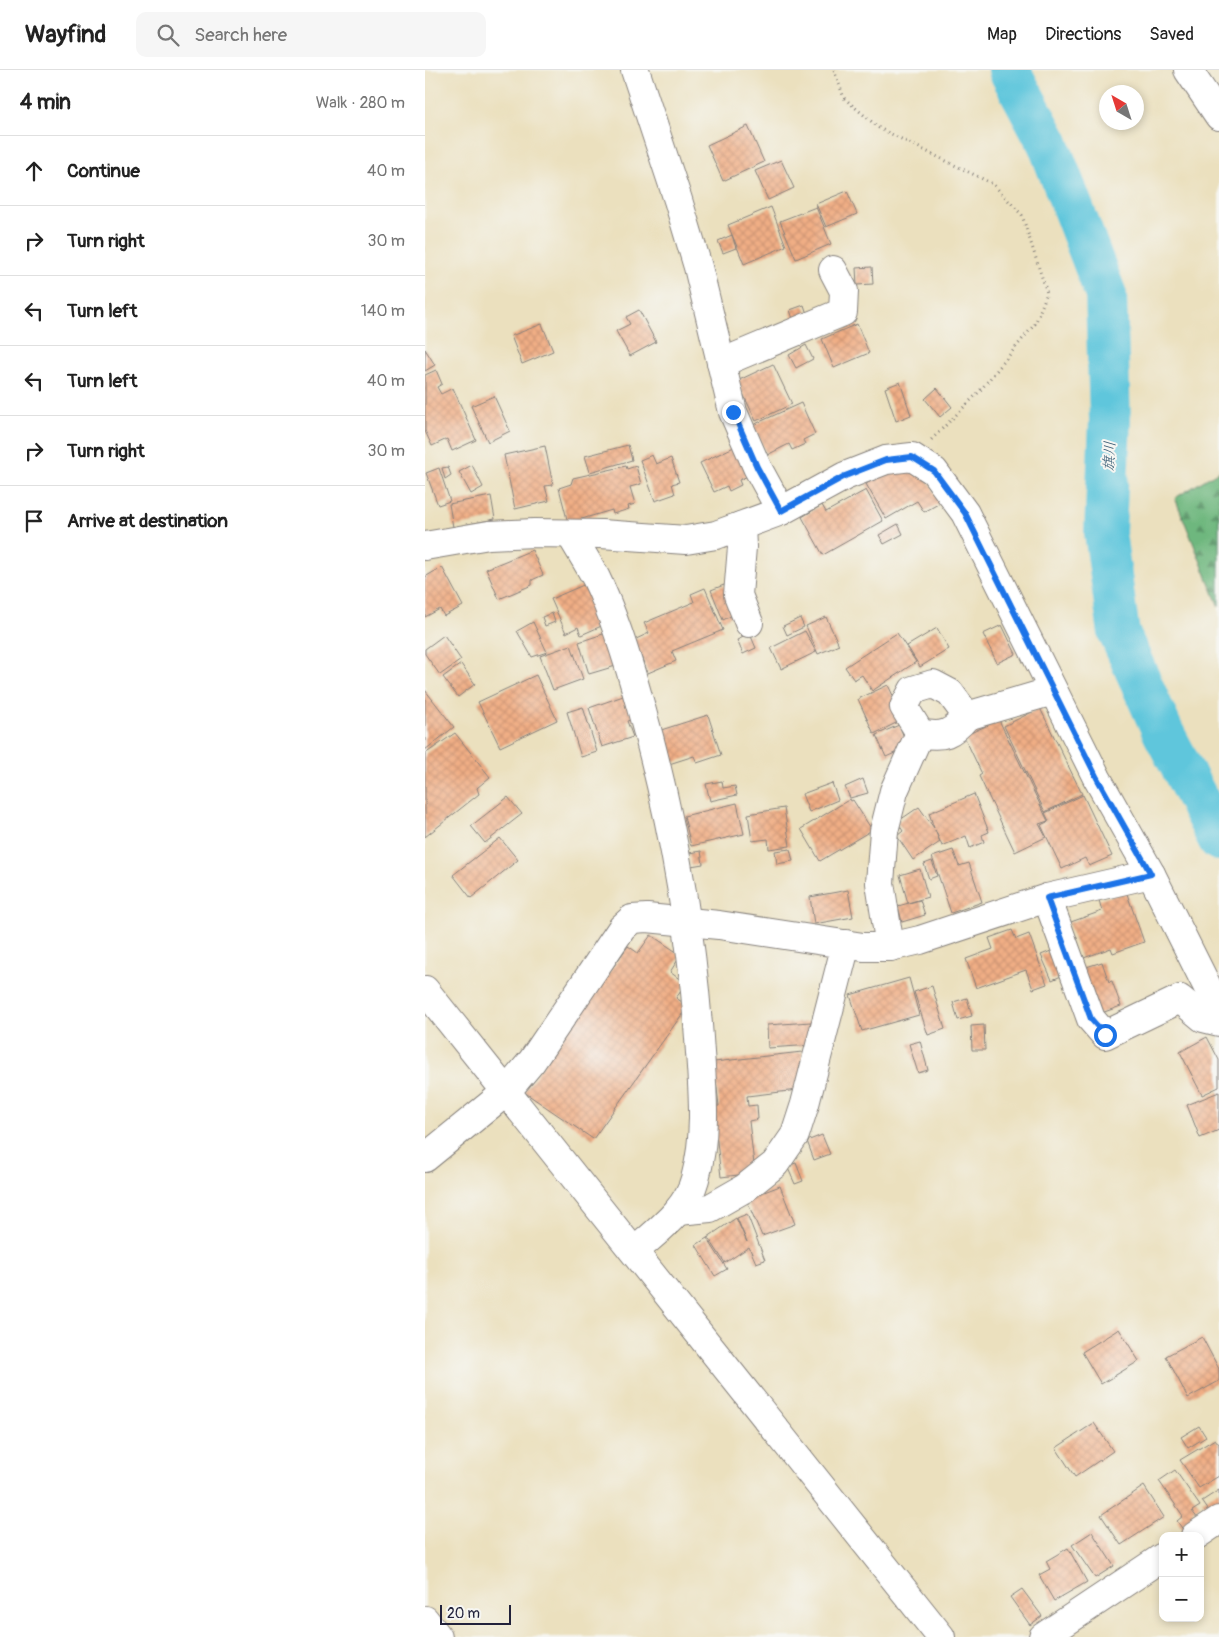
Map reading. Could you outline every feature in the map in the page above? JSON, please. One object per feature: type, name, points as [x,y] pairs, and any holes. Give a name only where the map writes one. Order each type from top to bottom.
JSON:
[{"type":"street","points":[[635,70],[683,217],[733,412],[757,467],[781,511]]},
{"type":"street","points":[[1188,70],[1219,116]]},
{"type":"street","points":[[721,363],[843,312],[844,291],[833,270]]},
{"type":"street","points":[[425,546],[489,536],[601,534],[686,540],[716,535],[781,511],[845,476],[886,460],[912,457],[934,471],[965,513],[1097,778],[1151,874],[1219,1010]]},
{"type":"street","points":[[741,526],[743,547],[738,595],[749,623]]},
{"type":"street","points":[[571,535],[596,580],[629,667],[655,756],[688,923],[704,1120],[702,1152],[688,1197],[678,1211],[635,1251]]},
{"type":"street","points":[[967,716],[950,693],[933,684],[913,690],[904,707],[920,733],[936,736],[955,730],[967,716],[1053,690]]},
{"type":"street","points":[[890,947],[880,883],[884,831],[894,791],[920,733]]},
{"type":"street","points":[[425,1158],[506,1092],[532,1061],[622,928],[632,920],[647,918],[728,926],[846,944],[890,947],[920,940],[1047,898],[1151,874]]},
{"type":"street","points":[[1047,898],[1091,1019],[1105,1035],[1180,999],[1203,1018],[1219,1022]]},
{"type":"street","points":[[678,1211],[710,1208],[745,1188],[775,1164],[795,1135],[805,1104],[846,944]]},
{"type":"street","points":[[425,990],[941,1637]]},
{"type":"street","points":[[1201,1532],[1219,1520]]},
{"type":"street","points":[[1043,1637],[1159,1560]]},
{"type":"street","points":[[425,1620],[438,1637]]},
{"type":"path","points":[[834,70],[844,98],[879,128],[993,184],[1022,215],[1047,293],[1035,324],[1029,332],[952,422],[912,457]]},
{"type":"green space","points":[[1219,471],[1219,607],[1175,498]]},
{"type":"building","points":[[748,126],[764,162],[723,181],[707,145]]},
{"type":"building","points":[[781,160],[794,188],[768,200],[755,171]]},
{"type":"building","points":[[847,191],[857,214],[826,227],[816,204]]},
{"type":"building","points":[[771,207],[786,246],[744,264],[728,225]]},
{"type":"building","points":[[816,207],[831,244],[796,259],[780,221]]},
{"type":"building","points":[[732,235],[736,248],[723,253],[718,241]]},
{"type":"building","points":[[872,267],[873,284],[857,285],[856,268]]},
{"type":"building","points":[[804,305],[807,314],[793,319],[790,310]]},
{"type":"building","points":[[639,310],[656,342],[630,356],[616,331],[630,324],[626,317]]},
{"type":"building","points":[[542,324],[553,351],[522,364],[511,336]]},
{"type":"building","points":[[857,324],[869,353],[834,368],[822,339]]},
{"type":"building","points":[[806,345],[813,359],[796,368],[789,355]]},
{"type":"building","points":[[425,349],[435,365],[425,371]]},
{"type":"building","points":[[773,364],[792,404],[756,421],[737,381]]},
{"type":"building","points":[[436,370],[442,384],[437,387],[441,394],[453,388],[476,440],[452,451],[447,439],[432,446],[425,431],[425,375]]},
{"type":"building","points":[[900,382],[911,415],[896,421],[885,388]]},
{"type":"building","points":[[937,388],[952,407],[940,417],[925,399]]},
{"type":"building","points":[[494,396],[510,431],[488,442],[471,406]]},
{"type":"building","points":[[801,403],[815,434],[803,440],[805,444],[792,450],[789,444],[767,455],[753,425]]},
{"type":"building","points":[[628,445],[632,460],[590,472],[585,456]]},
{"type":"building","points":[[545,446],[553,485],[545,486],[549,501],[515,509],[504,455]]},
{"type":"building","points":[[736,446],[750,475],[739,480],[741,485],[729,491],[727,486],[714,492],[700,463]]},
{"type":"building","points":[[652,455],[656,464],[671,458],[679,482],[672,484],[675,494],[655,501],[640,460]]},
{"type":"building","points":[[472,465],[483,487],[471,494],[459,472]]},
{"type":"building","points":[[626,466],[627,469],[636,466],[641,484],[630,487],[635,504],[628,506],[629,509],[613,514],[612,510],[568,523],[559,488],[571,484],[573,478]]},
{"type":"building","points":[[448,467],[451,475],[445,479],[442,468]]},
{"type":"building","points":[[439,468],[450,501],[438,505],[426,473]]},
{"type":"building","points":[[905,469],[924,473],[940,503],[924,512],[917,501],[886,519],[866,484],[882,475]]},
{"type":"building","points":[[866,490],[883,521],[823,555],[802,517],[822,505],[826,512]]},
{"type":"building","points":[[491,496],[495,519],[453,527],[449,504]]},
{"type":"building","points":[[898,524],[903,534],[884,544],[879,535]]},
{"type":"building","points":[[532,550],[543,575],[532,580],[532,585],[499,599],[486,569]]},
{"type":"building","points":[[442,567],[463,606],[444,616],[440,609],[425,617],[425,577]]},
{"type":"building","points":[[588,583],[606,624],[581,635],[578,627],[566,633],[551,599]]},
{"type":"building","points":[[724,585],[735,614],[723,620],[711,590]]},
{"type":"building","points":[[705,588],[723,630],[672,651],[676,661],[648,673],[634,640],[649,633],[644,623],[694,602],[691,594]]},
{"type":"building","points":[[552,613],[555,622],[545,626],[542,617]]},
{"type":"building","points":[[826,617],[839,645],[818,654],[806,626]]},
{"type":"building","points":[[800,618],[804,627],[787,635],[783,626]]},
{"type":"building","points":[[533,622],[547,652],[532,657],[517,631]]},
{"type":"building","points":[[1002,625],[1016,654],[997,663],[983,634]]},
{"type":"building","points":[[937,628],[949,649],[920,667],[907,646]]},
{"type":"building","points":[[805,631],[816,652],[781,669],[771,648]]},
{"type":"building","points":[[609,632],[619,665],[589,674],[579,642]]},
{"type":"building","points":[[897,633],[916,662],[872,691],[862,675],[854,680],[845,667]]},
{"type":"building","points":[[750,634],[756,648],[743,654],[737,640]]},
{"type":"building","points":[[444,635],[461,660],[440,675],[425,654],[425,649]]},
{"type":"building","points":[[571,645],[583,679],[553,690],[540,656]]},
{"type":"building","points":[[461,664],[475,684],[458,697],[443,677]]},
{"type":"building","points":[[536,675],[557,720],[500,747],[478,702]]},
{"type":"building","points":[[888,685],[904,719],[874,734],[858,699]]},
{"type":"building","points":[[425,690],[454,727],[425,750]]},
{"type":"building","points":[[629,694],[637,718],[627,721],[633,737],[602,747],[589,708]]},
{"type":"building","points":[[583,707],[597,752],[581,757],[567,712]]},
{"type":"building","points":[[1040,708],[1082,794],[1045,812],[1004,726]]},
{"type":"building","points":[[708,715],[721,755],[697,763],[694,756],[669,764],[658,731]]},
{"type":"building","points":[[999,720],[1048,821],[1039,824],[1046,837],[1015,852],[979,776],[982,774],[964,736]]},
{"type":"building","points":[[899,725],[908,747],[886,757],[876,735]]},
{"type":"building","points":[[455,733],[490,777],[477,788],[479,794],[425,837],[425,754]]},
{"type":"building","points":[[863,779],[868,793],[850,798],[845,787]]},
{"type":"building","points":[[722,781],[723,788],[735,786],[737,795],[710,801],[706,784]]},
{"type":"building","points":[[832,783],[838,800],[809,812],[802,794]]},
{"type":"building","points":[[974,794],[989,832],[982,835],[984,842],[970,848],[966,836],[942,846],[935,830],[940,842],[913,860],[897,836],[903,831],[897,822],[919,807],[934,828],[929,813]]},
{"type":"building","points":[[1083,795],[1112,856],[1089,866],[1085,858],[1062,869],[1041,825],[1049,821],[1045,813]]},
{"type":"building","points":[[508,797],[522,814],[485,843],[471,826]]},
{"type":"building","points":[[850,799],[851,801],[853,800],[872,830],[820,861],[801,829]]},
{"type":"building","points":[[737,803],[744,834],[691,846],[684,816]]},
{"type":"building","points":[[784,808],[790,846],[769,849],[768,839],[752,841],[748,814]]},
{"type":"building","points":[[500,838],[518,860],[471,898],[453,875]]},
{"type":"building","points":[[790,849],[793,861],[777,864],[775,851]]},
{"type":"building","points":[[953,850],[959,866],[969,863],[982,902],[951,913],[932,857]]},
{"type":"building","points":[[701,851],[703,864],[691,866],[689,853]]},
{"type":"building","points":[[932,861],[937,876],[929,879],[924,864]]},
{"type":"building","points":[[920,869],[928,897],[908,903],[900,875]]},
{"type":"building","points":[[848,890],[853,917],[814,924],[810,897]]},
{"type":"building","points":[[1126,891],[1144,942],[1113,953],[1111,948],[1081,959],[1068,923],[1102,911],[1099,900]]},
{"type":"building","points":[[920,900],[925,915],[902,922],[898,906]]},
{"type":"building","points":[[1012,930],[1016,939],[1029,934],[1047,984],[1033,989],[1026,970],[976,988],[966,959],[993,949],[989,938]]},
{"type":"building","points":[[651,935],[681,955],[670,972],[686,984],[676,998],[688,1006],[593,1139],[524,1092],[628,946],[638,953]]},
{"type":"building","points":[[1056,949],[1066,974],[1052,980],[1041,955]]},
{"type":"building","points":[[1102,962],[1109,982],[1112,981],[1121,1006],[1096,1015],[1080,969]]},
{"type":"building","points":[[909,978],[919,1015],[862,1031],[850,995]]},
{"type":"building","points":[[932,986],[945,1029],[928,1035],[914,992]]},
{"type":"building","points":[[967,998],[972,1016],[958,1020],[953,1002]]},
{"type":"building","points":[[811,1022],[813,1045],[768,1048],[767,1025]]},
{"type":"building","points":[[984,1025],[985,1050],[972,1050],[971,1026]]},
{"type":"building","points":[[1207,1037],[1219,1060],[1219,1087],[1202,1095],[1180,1052]]},
{"type":"building","points":[[920,1041],[928,1070],[918,1073],[909,1044]]},
{"type":"building","points":[[802,1052],[806,1089],[747,1096],[748,1106],[757,1105],[758,1119],[749,1121],[755,1173],[721,1177],[713,1106],[719,1106],[714,1062]]},
{"type":"building","points":[[1219,1092],[1219,1130],[1200,1138],[1187,1105]]},
{"type":"building","points":[[822,1135],[830,1154],[814,1160],[807,1141]]},
{"type":"building","points":[[796,1163],[803,1181],[795,1184],[787,1166]]},
{"type":"building","points":[[780,1186],[795,1224],[762,1236],[746,1199]]},
{"type":"building","points":[[747,1214],[765,1260],[756,1263],[749,1247],[725,1263],[708,1237],[736,1218],[747,1242],[737,1218]]},
{"type":"building","points":[[707,1238],[727,1269],[715,1276],[696,1245]]},
{"type":"building","points":[[1119,1329],[1139,1361],[1101,1384],[1082,1352]]},
{"type":"building","points":[[1202,1337],[1219,1369],[1219,1381],[1188,1398],[1166,1356]]},
{"type":"building","points":[[1094,1423],[1113,1451],[1075,1477],[1056,1448]]},
{"type":"building","points":[[1199,1426],[1206,1437],[1188,1448],[1181,1437]]},
{"type":"building","points":[[1215,1439],[1219,1444],[1219,1476],[1199,1488],[1180,1460]]},
{"type":"building","points":[[1175,1470],[1200,1506],[1192,1511],[1201,1523],[1189,1532],[1185,1532],[1177,1521],[1183,1516],[1159,1481]]},
{"type":"building","points":[[1144,1486],[1164,1517],[1121,1545],[1101,1515]]},
{"type":"building","points":[[1219,1490],[1219,1513],[1213,1517],[1202,1501]]},
{"type":"building","points":[[1092,1532],[1114,1566],[1095,1578],[1072,1545]]},
{"type":"building","points":[[1068,1548],[1087,1582],[1054,1601],[1039,1575],[1050,1569],[1046,1561]]},
{"type":"building","points":[[1022,1589],[1042,1616],[1030,1625],[1010,1597]]},
{"type":"waterway","name":"旗川","points":[[1009,70],[1048,143],[1106,295],[1110,420],[1105,533],[1119,633],[1163,732],[1219,840]]},
{"type":"route","points":[[733,412],[757,467],[781,511],[845,476],[886,460],[912,457],[934,471],[965,513],[1097,778],[1151,874],[1047,898],[1091,1019],[1105,1035]]}]
